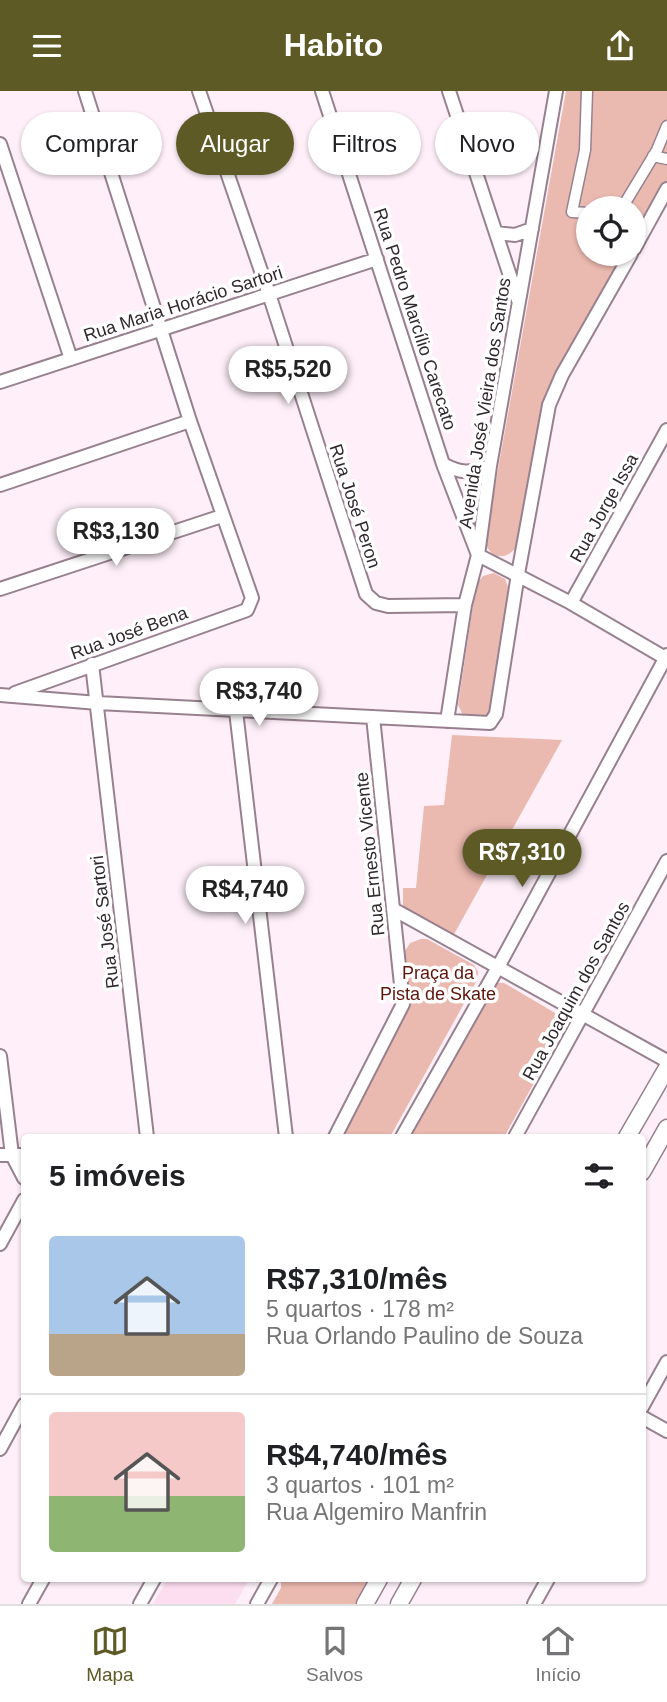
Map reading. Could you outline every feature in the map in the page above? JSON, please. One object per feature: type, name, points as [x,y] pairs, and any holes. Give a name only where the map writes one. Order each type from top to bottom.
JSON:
[{"type":"street","points":[[0,589],[222,516],[85,91]]},
{"type":"street","name":"Rua José Peron","points":[[199,91],[269,294],[366,594],[376,603],[388,606],[465,605]]},
{"type":"street","name":"Rua Pedro Marcílio Carecato","points":[[322,91],[443,464],[478,555]]},
{"type":"street","points":[[449,91],[519,303]]},
{"type":"street","name":"Avenida José Vieira dos Santos","points":[[447,721],[465,605],[478,555],[490,466],[556,91]]},
{"type":"street","points":[[576,212],[572,212],[585,150],[587,91]]},
{"type":"street","points":[[629,196],[653,156],[667,125]]},
{"type":"street","points":[[0,144],[71,359]]},
{"type":"street","points":[[653,156],[667,159]]},
{"type":"street","points":[[646,227],[667,189]]},
{"type":"street","points":[[496,233],[515,235],[532,229]]},
{"type":"street","name":"Rua Maria Horácio Sartori","points":[[0,382],[377,259]]},
{"type":"street","points":[[5,695],[97,703],[487,724],[496,714],[549,405],[562,375],[624,266]]},
{"type":"street","points":[[0,485],[190,421]]},
{"type":"street","name":"Rua Jorge Issa","points":[[571,603],[667,429]]},
{"type":"street","points":[[443,464],[457,472],[472,473],[490,466]]},
{"type":"street","name":"Rua José Bena","points":[[5,695],[247,610],[253,599],[222,516]]},
{"type":"street","points":[[404,1134],[497,969],[666,657],[518,574],[478,555]]},
{"type":"street","name":"Rua José Sartori","points":[[92,664],[148,1134]]},
{"type":"street","points":[[236,711],[286,1134]]},
{"type":"street","name":"Rua Ernesto Vicente","points":[[337,1134],[403,1004],[373,717]]},
{"type":"street","name":"Rua Joaquim dos Santos","points":[[517,1134],[667,862]]},
{"type":"street","points":[[393,909],[667,1061]]},
{"type":"street","points":[[0,1056],[12,1155],[21,1172]]},
{"type":"street","points":[[629,1134],[667,1068]]},
{"type":"street","points":[[646,1165],[667,1128]]},
{"type":"street","points":[[0,1244],[21,1206]]},
{"type":"street","points":[[646,1400],[667,1362]]},
{"type":"street","points":[[0,1449],[21,1410]]},
{"type":"street","points":[[646,1419],[667,1431]]},
{"type":"street","points":[[29,1604],[41,1582]]},
{"type":"street","points":[[140,1604],[152,1582]]},
{"type":"street","points":[[257,1604],[269,1582]]},
{"type":"street","points":[[365,1604],[377,1582]]},
{"type":"street","points":[[399,1604],[411,1582]]},
{"type":"street","points":[[534,1604],[546,1582]]},
{"type":"shaded area","points":[[166,1582],[247,1582],[235,1604],[153,1604]]},
{"type":"green space","points":[[566,91],[667,91],[667,180],[646,217],[646,196],[576,196],[576,266],[618,266],[547,390],[517,546],[508,554],[499,556],[487,548],[485,542]]},
{"type":"green space","points":[[494,573],[505,579],[509,589],[491,707],[486,717],[464,717],[458,705],[476,585],[483,576]]},
{"type":"green space","points":[[452,735],[562,740],[453,936],[403,908],[403,888],[416,888],[424,806],[444,805]]},
{"type":"green space","name":"Praça da Pista de Skate","points":[[427,939],[474,965],[478,972],[477,980],[392,1134],[343,1134],[408,1004],[405,951],[410,943]]},
{"type":"green space","points":[[504,983],[562,1017],[565,1022],[564,1029],[506,1134],[409,1134],[492,984]]},
{"type":"green space","points":[[281,1582],[371,1582],[358,1604],[272,1604],[281,1588]]}]
